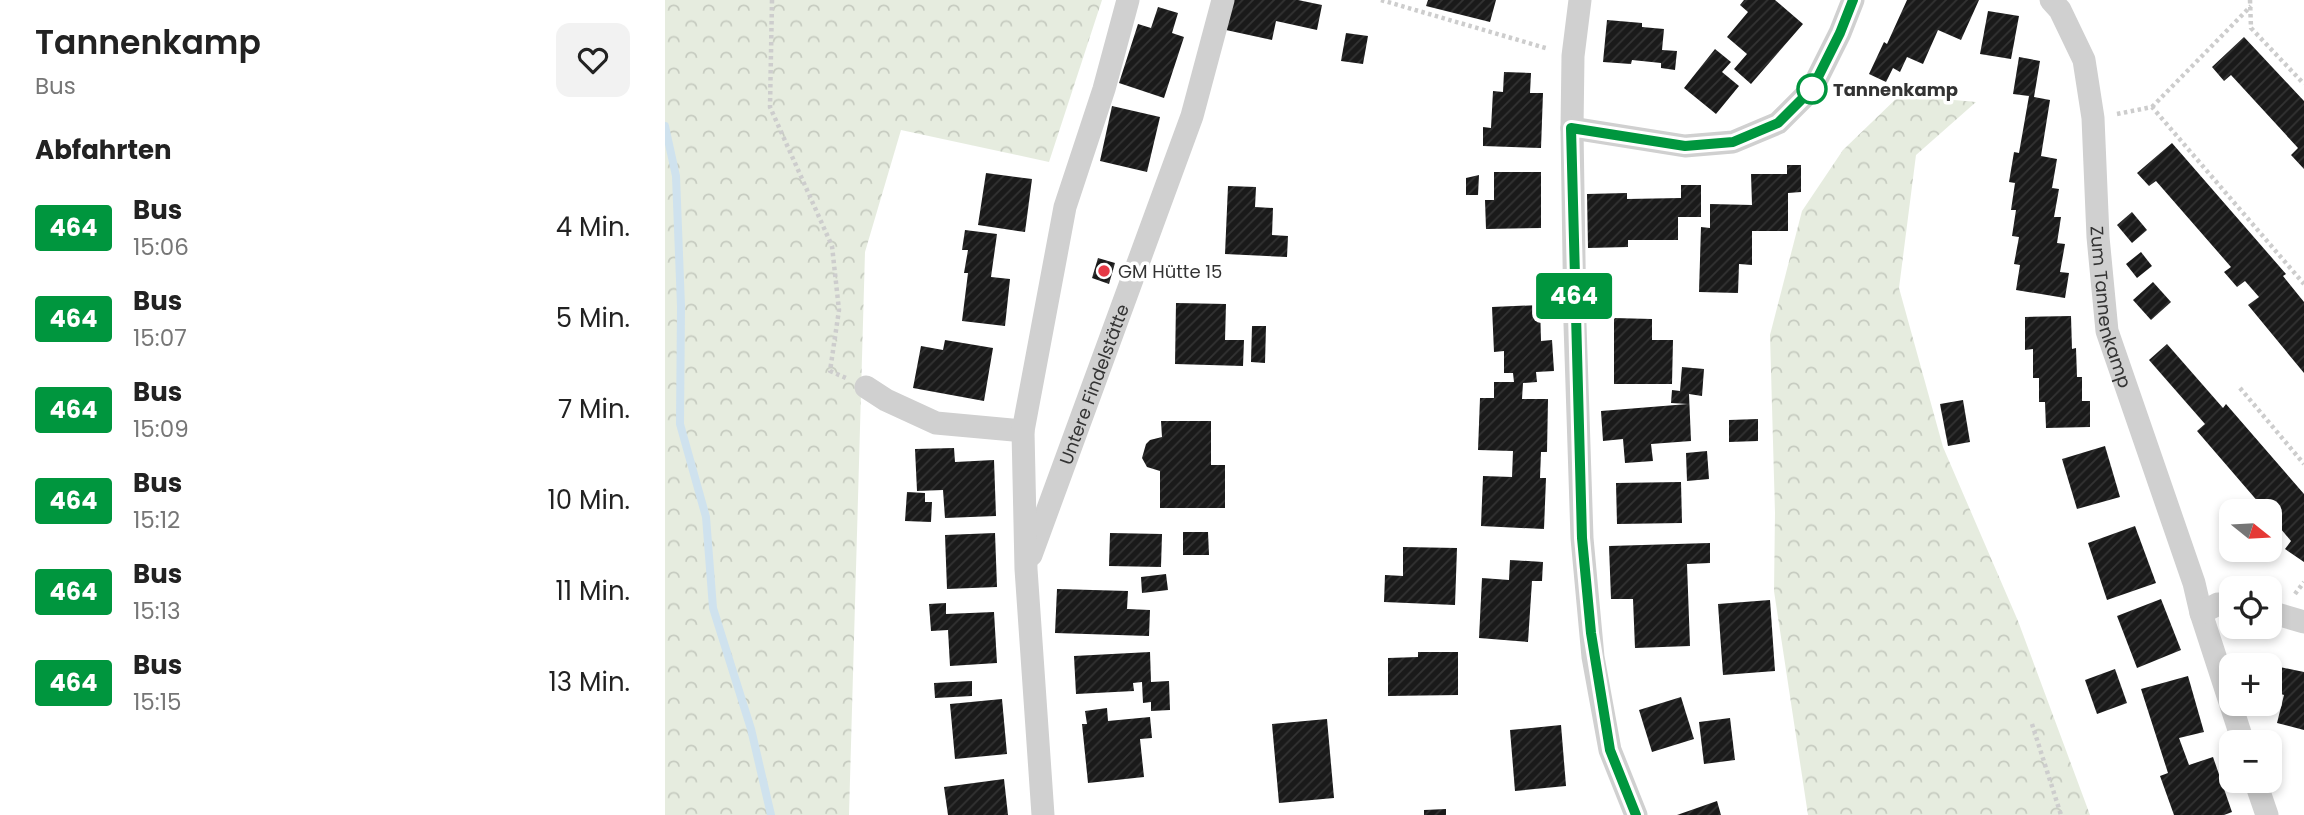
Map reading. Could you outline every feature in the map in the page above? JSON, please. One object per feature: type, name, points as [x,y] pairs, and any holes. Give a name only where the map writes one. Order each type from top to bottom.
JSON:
[{"type":"street","name":"Untere Findelstätte","points":[[1044,815],[1025,569],[1023,430],[1065,207],[1104,89],[1128,0]]},
{"type":"street","name":"Untere Findelstätte","points":[[1025,569],[1192,116],[1223,0]]},
{"type":"street","points":[[1580,0],[1573,56],[1571,128],[1582,538],[1592,643],[1610,750],[1636,815]]},
{"type":"street","points":[[1571,128],[1685,146],[1733,142],[1778,123],[1812,89],[1853,0]]},
{"type":"street","name":"Zum Tannenkamp","points":[[2051,0],[2060,10],[2084,60],[2093,118],[2098,237],[2107,331],[2194,583],[2201,613],[2239,730]]},
{"type":"street","points":[[866,387],[886,400],[936,424],[1023,430]]},
{"type":"street","points":[[2201,613],[2219,604]]},
{"type":"street","points":[[2282,616],[2304,622]]},
{"type":"street","points":[[2259,793],[2267,815]]},
{"type":"path","points":[[772,0],[770,107],[832,246],[839,310],[830,370],[866,387]]},
{"type":"path","points":[[1381,0],[1573,56]]},
{"type":"path","points":[[2093,118],[2152,107],[2251,3]]},
{"type":"path","points":[[2251,3],[2251,28],[2304,84]]},
{"type":"path","points":[[2152,107],[2304,284]]},
{"type":"path","points":[[2239,388],[2304,464]]},
{"type":"path","points":[[2032,724],[2061,815]]},
{"type":"green space","points":[[665,0],[1102,0],[1049,162],[901,130],[865,252],[849,815],[665,815]]},
{"type":"green space","points":[[1900,95],[1976,102],[1916,155],[1899,288],[1943,447],[2018,621],[2090,815],[1808,815],[1774,591],[1775,513],[1770,335],[1802,211],[1843,150]]},
{"type":"building","points":[[1233,0],[1298,0],[1322,5],[1317,30],[1276,21],[1272,40],[1226,30]]},
{"type":"building","points":[[1428,0],[1496,0],[1490,22],[1426,6]]},
{"type":"building","points":[[1744,0],[1775,0],[1803,24],[1751,84],[1734,69],[1747,54],[1727,37],[1748,12],[1740,5]]},
{"type":"building","points":[[1907,0],[1979,0],[1961,40],[1938,30],[1923,64],[1907,57],[1900,72],[1893,68],[1886,82],[1869,74],[1884,42],[1887,44]]},
{"type":"building","points":[[1158,7],[1178,13],[1172,33],[1184,37],[1164,98],[1119,83],[1138,24],[1151,28]]},
{"type":"building","points":[[1988,11],[2019,16],[2011,59],[1980,54]]},
{"type":"building","points":[[1607,20],[1642,23],[1642,27],[1664,29],[1662,50],[1677,51],[1675,70],[1661,68],[1661,63],[1632,60],[1631,64],[1603,62]]},
{"type":"building","points":[[1346,33],[1368,36],[1363,64],[1341,61]]},
{"type":"building","points":[[2244,37],[2304,101],[2304,169],[2291,155],[2298,148],[2231,75],[2224,81],[2212,67]]},
{"type":"building","points":[[1715,49],[1731,62],[1722,72],[1739,86],[1716,114],[1684,88]]},
{"type":"building","points":[[2019,57],[2040,61],[2034,97],[2050,100],[2041,156],[2057,159],[2052,188],[2059,189],[2054,217],[2061,217],[2057,243],[2065,244],[2060,272],[2069,273],[2065,298],[2016,290],[2020,265],[2014,264],[2019,237],[2012,236],[2016,210],[2011,210],[2015,183],[2009,182],[2014,152],[2019,153],[2029,96],[2013,94]]},
{"type":"building","points":[[1504,72],[1531,73],[1530,93],[1543,93],[1541,148],[1483,146],[1483,127],[1491,128],[1493,91],[1503,92]]},
{"type":"building","points":[[1112,106],[1160,117],[1147,172],[1100,161]]},
{"type":"building","points":[[2172,143],[2286,274],[2283,276],[2304,302],[2304,373],[2248,305],[2259,297],[2245,281],[2237,287],[2224,272],[2231,267],[2156,181],[2149,186],[2137,173]]},
{"type":"building","points":[[1787,165],[1801,165],[1801,192],[1788,193],[1788,231],[1752,231],[1752,265],[1739,264],[1738,293],[1699,292],[1701,227],[1710,228],[1710,204],[1752,205],[1751,174],[1787,174]]},
{"type":"building","points":[[1494,172],[1541,172],[1541,228],[1486,229],[1485,200],[1494,200]]},
{"type":"building","points":[[986,173],[1032,179],[1025,232],[978,225]]},
{"type":"building","points":[[1479,175],[1478,195],[1466,195],[1466,178]]},
{"type":"building","points":[[1681,185],[1701,185],[1701,217],[1678,217],[1678,240],[1628,240],[1628,247],[1588,248],[1587,194],[1627,193],[1627,199],[1681,198]]},
{"type":"building","points":[[1228,186],[1256,187],[1255,207],[1273,208],[1272,235],[1288,236],[1287,257],[1225,254]]},
{"type":"building","points":[[2132,212],[2147,230],[2132,243],[2117,225]]},
{"type":"building","points":[[965,230],[997,234],[991,277],[1010,279],[1005,326],[962,321],[968,273],[964,273],[968,250],[962,250]]},
{"type":"building","points":[[2141,252],[2152,266],[2137,278],[2126,264]]},
{"type":"building","name":"GM Hütte 15","points":[[1098,258],[1115,263],[1109,284],[1092,278]]},
{"type":"building","points":[[2153,282],[2171,302],[2151,320],[2133,300]]},
{"type":"building","points":[[1176,303],[1226,304],[1225,340],[1244,340],[1243,366],[1175,364]]},
{"type":"building","points":[[1540,305],[1541,341],[1552,340],[1554,371],[1536,372],[1537,382],[1523,383],[1522,399],[1548,399],[1547,452],[1541,452],[1540,478],[1546,478],[1544,529],[1481,526],[1483,476],[1512,477],[1513,451],[1478,450],[1480,398],[1494,398],[1494,382],[1514,382],[1513,373],[1504,373],[1504,351],[1494,352],[1492,307]]},
{"type":"building","points":[[2071,316],[2072,349],[2076,348],[2077,377],[2082,377],[2082,401],[2090,401],[2090,427],[2046,428],[2045,402],[2039,402],[2039,378],[2033,378],[2033,349],[2025,350],[2025,317]]},
{"type":"building","points":[[1614,318],[1652,319],[1652,340],[1673,340],[1672,384],[1614,384]]},
{"type":"building","points":[[1252,326],[1266,326],[1265,363],[1251,362]]},
{"type":"building","points":[[945,340],[993,348],[984,401],[913,388],[921,346],[943,350]]},
{"type":"building","points":[[2167,344],[2223,408],[2226,404],[2304,494],[2304,562],[2285,549],[2291,541],[2282,530],[2282,499],[2256,499],[2197,431],[2205,424],[2149,360]]},
{"type":"building","points":[[1682,367],[1704,369],[1702,396],[1689,394],[1691,441],[1651,444],[1653,461],[1625,463],[1623,439],[1603,441],[1601,411],[1688,404],[1671,403],[1672,390],[1680,391]]},
{"type":"building","points":[[1963,400],[1970,442],[1948,446],[1940,404]]},
{"type":"building","points":[[1758,419],[1758,441],[1729,442],[1729,420]]},
{"type":"building","points":[[1161,421],[1211,421],[1211,465],[1225,465],[1225,508],[1160,508],[1160,471],[1147,467],[1142,458],[1146,444],[1162,437]]},
{"type":"building","points":[[2105,446],[2120,497],[2077,509],[2062,459]]},
{"type":"building","points":[[954,448],[955,462],[994,460],[996,516],[945,518],[943,490],[917,491],[915,449]]},
{"type":"building","points":[[1707,451],[1709,479],[1687,481],[1686,453]]},
{"type":"building","points":[[1681,482],[1682,523],[1617,524],[1616,483]]},
{"type":"building","points":[[907,492],[925,493],[925,502],[932,502],[931,522],[905,521]]},
{"type":"building","points":[[2135,526],[2156,583],[2107,600],[2088,543]]},
{"type":"building","points":[[1183,532],[1208,532],[1209,555],[1183,555]]},
{"type":"building","points":[[995,533],[997,587],[947,589],[945,535]]},
{"type":"building","points":[[1110,533],[1162,534],[1161,567],[1109,566]]},
{"type":"building","points":[[1710,543],[1710,563],[1687,564],[1690,646],[1635,648],[1633,599],[1611,599],[1609,546]]},
{"type":"building","points":[[1403,547],[1457,548],[1455,605],[1384,602],[1385,575],[1403,576]]},
{"type":"building","points":[[1510,560],[1543,562],[1542,581],[1532,581],[1528,642],[1479,638],[1482,578],[1509,580]]},
{"type":"building","points":[[1166,574],[1168,590],[1142,593],[1141,577]]},
{"type":"building","points":[[1057,589],[1128,591],[1127,609],[1150,610],[1149,636],[1055,633]]},
{"type":"building","points":[[2161,599],[2181,650],[2137,668],[2117,616]]},
{"type":"building","points":[[1770,600],[1775,671],[1723,675],[1718,604]]},
{"type":"building","points":[[946,603],[946,614],[994,612],[997,663],[950,666],[948,630],[931,631],[929,604]]},
{"type":"building","points":[[1150,652],[1151,682],[1169,681],[1170,710],[1151,711],[1151,702],[1143,703],[1142,682],[1133,683],[1134,691],[1076,694],[1074,656]]},
{"type":"building","points":[[1418,652],[1458,652],[1458,695],[1388,696],[1388,658],[1418,657]]},
{"type":"building","points":[[2282,667],[2304,672],[2304,730],[2277,723],[2279,716],[2282,716]]},
{"type":"building","points":[[2115,669],[2127,703],[2097,714],[2085,680]]},
{"type":"building","points":[[2188,676],[2204,732],[2179,738],[2189,765],[2213,757],[2219,774],[2219,793],[2225,793],[2232,812],[2224,815],[2174,815],[2160,776],[2168,773],[2141,689]]},
{"type":"building","points":[[972,681],[972,696],[935,698],[934,683]]},
{"type":"building","points":[[1681,697],[1694,739],[1652,752],[1639,710]]},
{"type":"building","points":[[1002,699],[1007,754],[955,759],[950,704]]},
{"type":"building","points":[[1107,708],[1108,721],[1150,717],[1152,738],[1140,739],[1144,777],[1088,783],[1082,724],[1087,724],[1085,711]]},
{"type":"building","points":[[1730,718],[1735,760],[1704,764],[1699,722]]},
{"type":"building","points":[[1327,719],[1334,798],[1279,803],[1272,724]]},
{"type":"building","points":[[1561,725],[1566,786],[1515,791],[1510,730]]},
{"type":"building","points":[[1004,779],[1008,815],[948,815],[944,787]]},
{"type":"building","points":[[1717,801],[1721,815],[1677,815]]},
{"type":"building","points":[[1446,809],[1446,815],[1424,815],[1424,810]]},
{"type":"waterway","points":[[665,126],[676,176],[681,306],[680,424],[706,517],[713,608],[751,729],[771,815]]},
{"type":"bus line","name":"464","points":[[1636,815],[1610,750],[1593,657],[1582,538],[1571,128],[1685,146],[1733,142],[1778,123],[1812,89],[1853,0]]},
{"type":"place","name":"Tannenkamp","points":[[1812,89]]},
{"type":"place","name":"GM Hütte 15","points":[[1104,271]]}]
